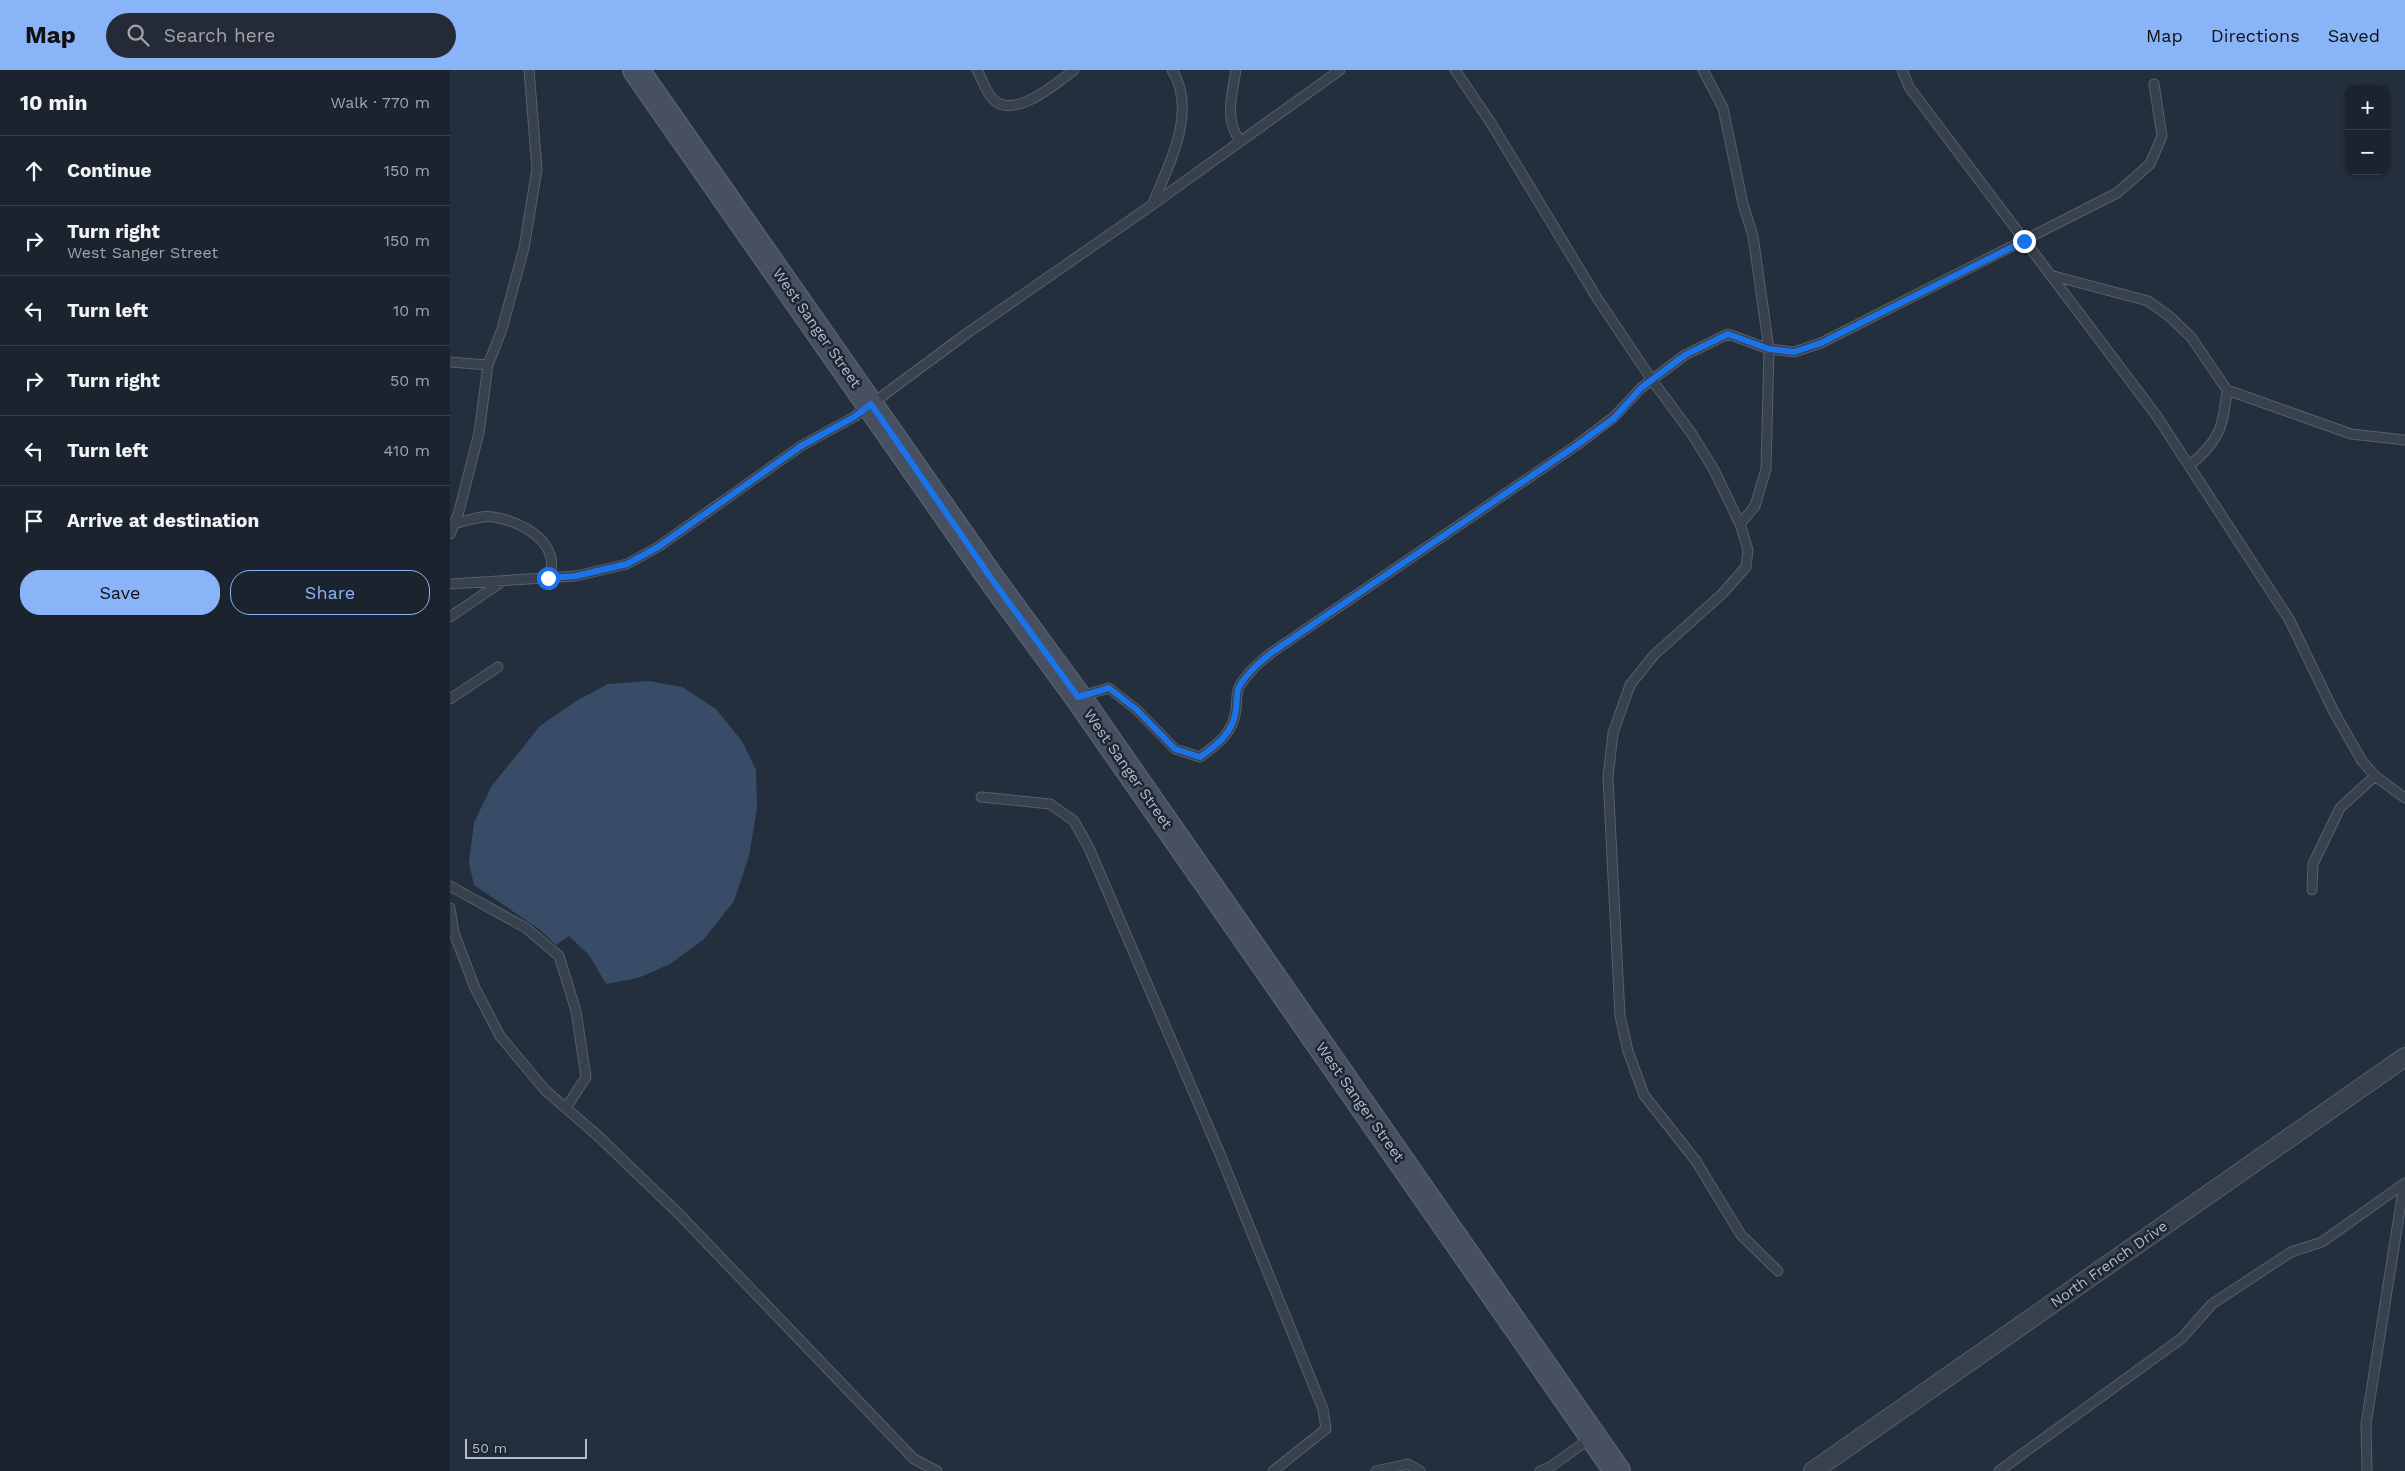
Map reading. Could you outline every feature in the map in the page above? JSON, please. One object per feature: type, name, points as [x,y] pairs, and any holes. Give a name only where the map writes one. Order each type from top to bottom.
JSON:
[{"type":"main road","name":"West Sanger Street","points":[[636,70],[993,581],[1078,697],[1617,1471]]},
{"type":"street","name":"North French Drive","points":[[1813,1471],[2405,1057]]},
{"type":"lane","points":[[450,534],[479,433],[488,364],[502,329],[524,248],[537,169],[529,70]]},
{"type":"lane","points":[[977,70],[992,98],[1004,105],[1026,102],[1074,70]]},
{"type":"lane","points":[[1152,205],[1173,151],[1182,120],[1184,99],[1178,80],[1172,70]]},
{"type":"lane","points":[[1236,70],[1229,111],[1232,130],[1240,141]]},
{"type":"lane","points":[[450,584],[576,576],[619,566],[658,547],[801,446],[854,417],[966,334],[1152,205],[1340,70]]},
{"type":"lane","points":[[1455,70],[1491,123],[1597,298],[1705,456],[1740,524],[1748,550],[1746,567],[1722,594],[1654,655],[1630,685],[1613,733],[1608,777],[1620,1016],[1628,1052],[1644,1096],[1696,1161],[1741,1235],[1778,1270]]},
{"type":"lane","points":[[1703,70],[1723,108],[1743,204],[1754,236],[1769,349],[1766,469],[1755,506],[1740,524]]},
{"type":"lane","points":[[1902,70],[1909,87],[1997,201],[2024,241],[2156,415],[2190,465],[2284,611],[2334,712],[2362,761],[2375,776],[2405,798]]},
{"type":"lane","points":[[1078,697],[1109,688],[1137,710],[1175,749],[1200,757],[1216,746],[1230,732],[1238,689],[1249,672],[1271,653],[1577,445],[1614,418],[1652,380],[1685,355],[1728,334],[1769,349],[1794,352],[1821,343],[2117,193],[2150,164],[2162,136],[2154,84]]},
{"type":"lane","points":[[2050,275],[2148,301],[2169,316],[2191,337],[2227,390],[2351,434],[2405,440]]},
{"type":"lane","points":[[450,362],[488,364]]},
{"type":"lane","points":[[2190,465],[2205,452],[2223,424],[2227,390]]},
{"type":"lane","points":[[454,524],[492,517],[529,529],[543,542],[551,556],[554,566],[548,578]]},
{"type":"lane","points":[[450,617],[503,581]]},
{"type":"lane","points":[[450,699],[498,667]]},
{"type":"lane","points":[[2312,890],[2313,864],[2340,808],[2375,776]]},
{"type":"lane","points":[[981,797],[1050,804],[1074,821],[1092,857],[1220,1154],[1323,1409],[1326,1429],[1273,1471]]},
{"type":"lane","points":[[450,886],[526,928],[559,956],[576,1012],[586,1077],[566,1108]]},
{"type":"lane","points":[[450,908],[452,931],[475,988],[500,1036],[545,1090],[679,1214],[923,1468],[937,1471]]},
{"type":"lane","points":[[1999,1471],[2182,1338],[2212,1304],[2291,1252],[2322,1242],[2404,1184]]},
{"type":"lane","points":[[2367,1471],[2366,1424],[2404,1184]]},
{"type":"lane","points":[[1540,1471],[1550,1468],[1593,1437]]},
{"type":"lane","points":[[1376,1471],[1408,1464],[1420,1471]]},
{"type":"water","points":[[649,681],[682,687],[716,709],[742,741],[756,770],[757,808],[749,856],[734,901],[704,939],[670,964],[638,978],[606,984],[589,955],[569,936],[556,945],[539,929],[474,885],[469,863],[474,823],[491,787],[540,726],[576,701],[608,684]]},
{"type":"route","points":[[548,578],[576,576],[627,564],[658,547],[801,446],[854,417],[871,404],[993,581],[1078,697],[1109,688],[1137,710],[1175,749],[1200,757],[1216,746],[1230,732],[1238,689],[1249,672],[1271,653],[1577,445],[1614,418],[1641,388],[1685,355],[1728,334],[1755,342],[1769,349],[1794,352],[1821,343],[2024,241]]}]
